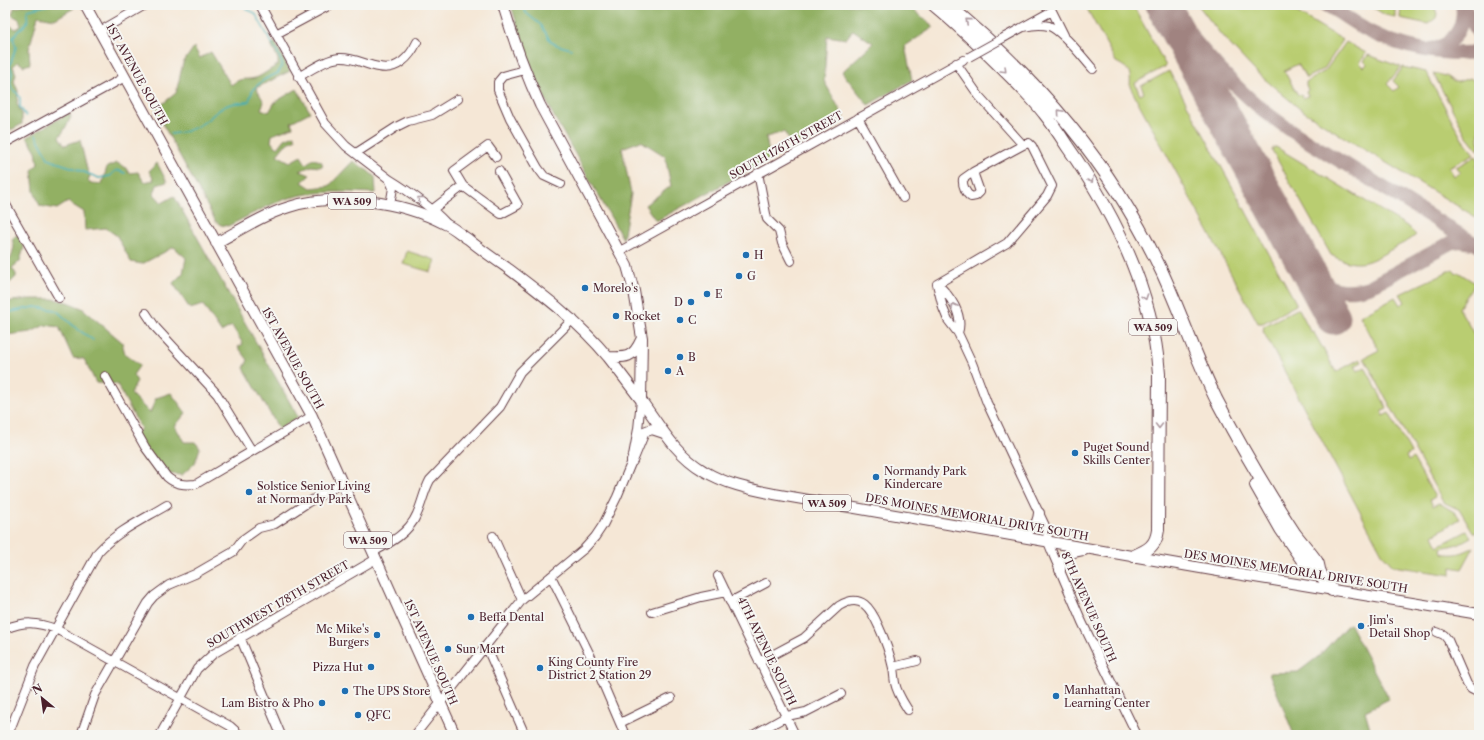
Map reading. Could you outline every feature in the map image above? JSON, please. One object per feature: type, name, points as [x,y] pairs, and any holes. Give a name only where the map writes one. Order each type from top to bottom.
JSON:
[{"type":"highway","name":"WA 509","points":[[934,5],[974,40],[1044,113],[1089,177],[1112,218],[1125,246],[1146,300],[1157,348],[1159,387],[1158,530],[1155,542],[1151,548],[1134,556]]},
{"type":"highway","points":[[948,5],[979,30],[1012,61],[1057,109],[1093,154],[1115,187],[1155,258],[1169,287],[1196,356],[1240,444],[1285,518],[1305,548],[1318,564],[1320,572],[1332,590]]},
{"type":"highway","points":[[1044,113],[1072,139],[1124,212],[1150,261],[1208,394],[1264,502],[1303,561],[1310,569],[1320,572]]},
{"type":"main road","name":"1ST AVENUE SOUTH","points":[[85,5],[312,416],[455,735]]},
{"type":"main road","points":[[503,5],[525,70],[554,133],[627,266],[634,291],[642,338],[641,400]]},
{"type":"main road","name":"WA 509","points":[[216,243],[267,216],[290,207],[335,200],[390,204],[415,211],[446,224],[551,300],[573,319],[608,357],[641,400]]},
{"type":"main road","points":[[608,357],[622,358],[630,355],[636,350],[642,338]]},
{"type":"main road","name":"DES MOINES MEMORIAL DRIVE SOUTH","points":[[641,400],[664,433],[688,460],[703,471],[739,487],[1477,616]]},
{"type":"main road","points":[[632,461],[644,432],[652,429],[664,433]]},
{"type":"main road","points":[[1007,535],[1029,530],[1037,523],[1039,513]]},
{"type":"main road","points":[[1060,570],[1062,561],[1067,554],[1090,548]]},
{"type":"street","points":[[100,31],[145,5]]},
{"type":"street","points":[[260,5],[325,124],[335,135],[356,153],[389,179],[415,195],[433,210],[446,224]]},
{"type":"street","points":[[276,34],[330,5]]},
{"type":"street","name":"SOUTH 176TH STREET","points":[[620,251],[1052,11],[1068,41]]},
{"type":"street","points":[[1024,27],[1034,25],[1050,27],[1068,41],[1093,70]]},
{"type":"street","points":[[298,77],[331,59],[351,59],[380,68],[394,66],[406,59],[412,52],[417,42]]},
{"type":"street","points":[[963,60],[979,96],[1023,145],[973,172]]},
{"type":"street","points":[[525,70],[503,76],[498,82],[498,90],[510,118],[538,168],[544,176],[561,184]]},
{"type":"street","points":[[5,143],[124,77]]},
{"type":"street","points":[[356,153],[398,126],[408,121],[432,115],[458,99]]},
{"type":"street","points":[[858,118],[903,198]]},
{"type":"street","name":"8TH AVENUE SOUTH","points":[[1023,145],[1029,143],[1032,146],[1052,186],[1047,196],[1007,243],[937,284],[947,293],[957,313],[960,326],[958,333],[978,377],[987,403],[1047,530],[1048,542],[1082,622],[1137,735]]},
{"type":"street","points":[[496,157],[488,146],[454,171],[463,186],[501,214],[518,205],[499,171]]},
{"type":"street","points":[[758,173],[767,219],[779,231],[782,243],[791,261]]},
{"type":"street","points":[[389,179],[393,188],[390,204]]},
{"type":"street","points":[[433,210],[463,186]]},
{"type":"street","points":[[5,203],[59,298]]},
{"type":"street","points":[[146,313],[156,328],[217,394],[252,451]]},
{"type":"street","name":"SOUTHWEST 178TH STREET","points":[[160,735],[197,669],[204,661],[240,637],[375,556],[394,541],[411,524],[417,514],[425,489],[430,480],[500,407],[520,372],[573,319]]},
{"type":"street","points":[[105,376],[146,447],[171,481],[178,484],[196,484],[312,416]]},
{"type":"street","points":[[415,735],[522,600],[584,549],[595,537],[616,500],[632,461],[641,400]]},
{"type":"street","points":[[81,735],[96,695],[114,661],[148,603],[159,592],[169,585],[195,574],[234,552],[242,540],[259,528],[275,524],[307,503],[342,483]]},
{"type":"street","points":[[8,735],[35,666],[98,552],[107,542],[117,535],[167,505]]},
{"type":"street","points":[[493,536],[522,600]]},
{"type":"street","points":[[551,576],[594,663],[625,735]]},
{"type":"street","name":"4TH AVENUE SOUTH","points":[[718,576],[796,735]]},
{"type":"street","points":[[730,602],[766,583]]},
{"type":"street","points":[[652,612],[701,597],[726,592]]},
{"type":"street","points":[[759,662],[804,638],[839,606],[855,600],[869,607],[872,613],[885,640],[893,667],[897,690],[908,710]]},
{"type":"street","points":[[5,629],[27,622],[42,624],[56,629],[230,726],[240,735]]},
{"type":"street","points":[[1437,632],[1444,635],[1448,640],[1467,684],[1479,693]]},
{"type":"street","points":[[240,637],[281,735]]},
{"type":"street","points":[[486,646],[525,735]]},
{"type":"street","points":[[893,667],[918,661]]},
{"type":"street","points":[[753,735],[787,716],[817,708],[841,694]]},
{"type":"street","points":[[620,723],[671,698]]},
{"type":"green space","points":[[27,5],[72,5],[74,8],[55,19],[38,16],[29,49],[30,64],[24,66],[18,62],[13,66],[16,74],[14,81],[18,91],[17,104],[22,114],[22,124],[11,130],[5,118],[5,23],[16,29],[21,26],[19,19],[12,15],[14,8]]},
{"type":"green space","points":[[511,5],[908,5],[934,27],[905,46],[912,80],[868,105],[842,72],[873,43],[853,30],[846,39],[827,36],[824,81],[844,117],[793,146],[784,132],[766,137],[770,159],[656,221],[645,205],[671,186],[665,156],[641,141],[622,148],[631,194],[623,239],[552,113],[528,60]]},
{"type":"green space","points":[[1085,5],[1133,5],[1166,66],[1135,83],[1140,95],[1144,93],[1141,86],[1169,71],[1296,305],[1263,323],[1258,323],[1130,87],[1129,72],[1116,62]]},
{"type":"green space","points":[[1198,5],[1285,5],[1343,40],[1324,69],[1306,78],[1298,64],[1284,71],[1298,95],[1301,94],[1303,98],[1308,96],[1306,92],[1308,90],[1306,82],[1325,71],[1346,42],[1366,53],[1360,63],[1364,67],[1367,64],[1364,61],[1368,55],[1401,67],[1387,84],[1394,91],[1399,87],[1393,81],[1403,67],[1426,72],[1462,139],[1474,154],[1449,167],[1454,176],[1460,173],[1456,167],[1476,156],[1479,160],[1479,163],[1476,166],[1478,169],[1479,168],[1479,219],[1300,109],[1255,71],[1222,36]]},
{"type":"green space","points":[[1369,5],[1395,5],[1395,17],[1385,15]]},
{"type":"green space","points":[[1401,5],[1434,5],[1437,14],[1436,18],[1428,24],[1400,18]]},
{"type":"green space","points":[[275,42],[290,71],[256,88],[264,102],[261,109],[269,112],[275,102],[297,89],[310,112],[291,122],[293,127],[272,135],[271,142],[278,148],[285,139],[294,135],[296,139],[285,145],[277,155],[290,162],[301,156],[306,164],[313,159],[321,161],[323,165],[320,167],[311,166],[300,171],[310,175],[302,182],[311,188],[329,186],[353,161],[375,177],[376,193],[313,193],[293,197],[260,210],[228,226],[221,225],[216,222],[155,110],[176,93],[183,63],[194,47],[200,58],[211,52],[231,85],[241,80],[257,78],[278,65],[278,59],[271,45]]},
{"type":"green space","points":[[1433,73],[1446,76],[1454,82],[1470,78],[1476,82],[1479,87],[1479,151],[1466,135]]},
{"type":"green space","points":[[69,113],[71,117],[59,137],[65,145],[80,140],[90,176],[88,180],[90,183],[102,184],[107,167],[117,163],[125,167],[129,173],[138,172],[144,182],[154,180],[149,171],[157,163],[167,182],[157,185],[154,194],[162,203],[174,196],[298,417],[279,429],[244,368],[248,360],[238,347],[243,344],[232,326],[221,332],[203,305],[190,309],[173,283],[183,273],[186,258],[174,247],[142,264],[131,262],[117,236],[106,228],[85,230],[84,212],[68,202],[57,209],[40,206],[34,191],[32,170],[38,164],[36,151],[27,137]]},
{"type":"green space","points":[[1274,147],[1407,226],[1416,235],[1378,257],[1364,262],[1349,262],[1331,255],[1273,152],[1272,150]]},
{"type":"green space","points":[[18,234],[24,247],[20,261],[12,268],[16,274],[16,277],[10,283],[5,279],[5,262],[11,258],[14,247],[12,239]]},
{"type":"green space","points":[[407,251],[435,260],[431,272],[403,264]]},
{"type":"green space","points":[[1453,269],[1456,274],[1458,272],[1475,283],[1459,308],[1479,343],[1479,387],[1472,412],[1479,428],[1479,533],[1473,532],[1460,510],[1443,502],[1364,358],[1379,350],[1360,316],[1395,297],[1400,305],[1405,302],[1400,294]]},
{"type":"green space","points":[[28,299],[53,299],[67,302],[82,308],[122,342],[125,354],[140,365],[133,375],[137,381],[131,394],[150,413],[156,398],[171,393],[186,413],[175,426],[184,442],[195,442],[200,448],[195,463],[182,475],[158,473],[139,455],[133,436],[141,429],[117,384],[96,383],[84,359],[73,358],[59,327],[45,325],[31,332],[5,334],[5,302]]},
{"type":"green space","points":[[1299,309],[1311,332],[1313,331],[1336,372],[1360,359],[1362,362],[1355,366],[1358,371],[1365,367],[1387,408],[1382,411],[1383,416],[1389,413],[1411,453],[1406,456],[1408,461],[1413,458],[1435,497],[1430,500],[1433,506],[1439,503],[1456,513],[1460,519],[1433,535],[1438,546],[1467,531],[1471,537],[1458,544],[1441,548],[1442,553],[1455,554],[1474,547],[1462,569],[1451,567],[1451,575],[1399,567],[1392,565],[1383,555],[1263,331],[1264,326]]},
{"type":"green space","points":[[1349,623],[1389,699],[1365,711],[1372,735],[1294,735],[1269,673],[1298,672],[1319,656]]},
{"type":"waterway","points":[[26,116],[20,107],[20,98],[12,89],[10,83],[12,73],[10,65],[16,47],[13,38],[27,22],[28,10],[48,5]]},
{"type":"waterway","points":[[171,134],[195,128],[228,105],[249,101],[253,89],[265,79],[278,73],[281,68],[282,63],[278,54],[255,13],[246,9],[244,5]]},
{"type":"waterway","points":[[522,5],[526,13],[541,25],[551,42],[571,49]]},
{"type":"waterway","points":[[36,135],[48,158],[53,161],[99,178],[110,176],[117,170],[125,173]]},
{"type":"waterway","points":[[5,313],[35,307],[56,310],[76,328],[93,340]]},
{"type":"taxiway","points":[[1167,5],[1214,63],[1240,90],[1268,114],[1310,143],[1479,246]]},
{"type":"taxiway","points":[[1326,5],[1368,31],[1394,42],[1437,52],[1479,52]]},
{"type":"taxiway","points":[[1431,49],[1446,44],[1456,34],[1462,20],[1462,5]]},
{"type":"taxiway","points":[[1463,5],[1479,34]]},
{"type":"taxiway","points":[[1307,268],[1320,281],[1327,285],[1342,290],[1359,289],[1369,287],[1450,243],[1459,241],[1473,243]]},
{"type":"runway","points":[[1163,5],[1333,317]]},
{"type":"place","name":"H","points":[[746,255]]},
{"type":"place","name":"G","points":[[739,276]]},
{"type":"place","name":"Morelo's","points":[[585,288]]},
{"type":"place","name":"E","points":[[707,294]]},
{"type":"place","name":"D","points":[[691,302]]},
{"type":"place","name":"Rocket","points":[[616,316]]},
{"type":"place","name":"C","points":[[680,320]]},
{"type":"place","name":"B","points":[[680,357]]},
{"type":"place","name":"A","points":[[668,371]]},
{"type":"place","name":"Puget Sound Skills Center","points":[[1075,453]]},
{"type":"place","name":"Normandy Park Kindercare","points":[[876,477]]},
{"type":"place","name":"Solstice Senior Living at Normandy Park","points":[[249,492]]},
{"type":"place","name":"Beffa Dental","points":[[471,617]]},
{"type":"place","name":"Jim's Detail Shop","points":[[1361,626]]},
{"type":"place","name":"Mc Mike's Burgers","points":[[377,635]]},
{"type":"place","name":"Sun Mart","points":[[448,649]]},
{"type":"place","name":"Pizza Hut","points":[[371,667]]},
{"type":"place","name":"King County Fire District 2 Station 29","points":[[540,668]]},
{"type":"place","name":"The UPS Store","points":[[345,691]]},
{"type":"place","name":"Manhattan Learning Center","points":[[1056,696]]},
{"type":"place","name":"Lam Bistro & Pho","points":[[322,703]]},
{"type":"place","name":"QFC","points":[[358,715]]}]
